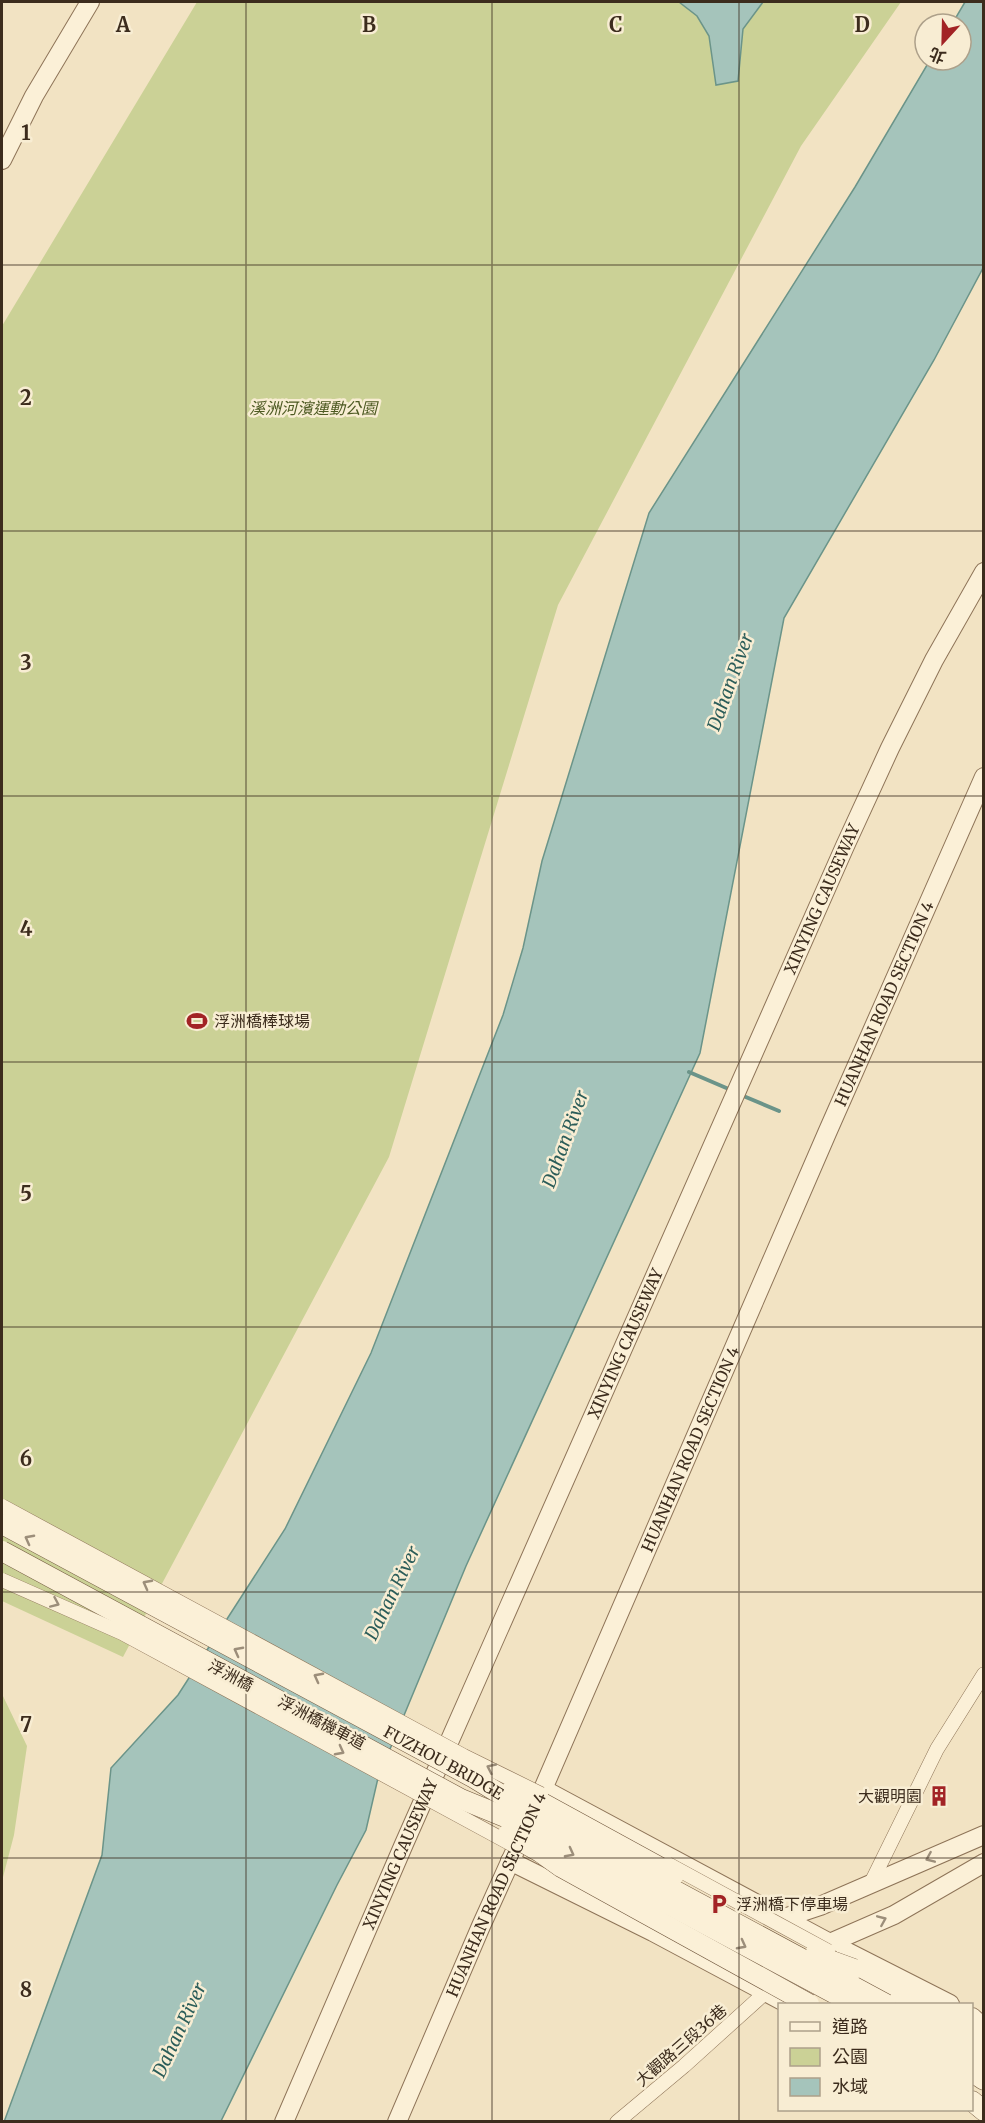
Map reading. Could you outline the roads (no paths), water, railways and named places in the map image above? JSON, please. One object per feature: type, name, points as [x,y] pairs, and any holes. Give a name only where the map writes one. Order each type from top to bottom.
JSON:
[{"type":"main road","name":"FUZHOU BRIDGE","points":[[2,1524],[474,1778],[531,1813],[884,2003]]},
{"type":"main road","name":"浮洲橋","points":[[2,1551],[461,1799]]},
{"type":"main road","points":[[474,1778],[537,1800],[832,1961],[854,1969],[917,2003]]},
{"type":"main road","points":[[461,1799],[498,1828],[561,1867],[807,2003]]},
{"type":"main road","name":"FUZHOU BRIDGE","points":[[461,1799],[505,1817],[852,2003]]},
{"type":"street","points":[[2,160],[34,96],[90,2]]},
{"type":"street","name":"XINYING CAUSEWAY","points":[[284,2121],[408,1833],[748,1061],[890,748],[934,660],[984,572]]},
{"type":"street","name":"HUANHAN ROAD SECTION 4","points":[[398,2121],[822,1144],[984,777]]},
{"type":"street","points":[[2,1506],[464,1756],[520,1783],[825,1949],[854,1969]]},
{"type":"street","name":"浮洲橋機車道","points":[[2,1580],[122,1633],[537,1858],[561,1867]]},
{"type":"street","points":[[871,1883],[937,1749],[984,1674]]},
{"type":"street","points":[[543,1789],[828,1942],[948,2003]]},
{"type":"street","points":[[613,1911],[601,1902],[611,1878],[625,1848],[643,1842]]},
{"type":"street","points":[[784,1918],[978,1843]]},
{"type":"street","points":[[510,1861],[613,1911],[786,2003]]},
{"type":"street","points":[[766,1992],[808,1955],[828,1942],[894,1915],[983,1863]]},
{"type":"street","name":"大觀路三段36巷","points":[[617,2121],[684,2066],[766,1992]]},
{"type":"street","points":[[972,2111],[984,2120]]},
{"type":"water","points":[[679,2],[763,2],[743,29],[738,81],[716,85],[709,36],[697,16]]},
{"type":"water","name":"Dahan River","points":[[965,2],[983,2],[983,268],[934,360],[784,618],[700,1053],[466,1566],[378,1778],[366,1830],[221,2121],[4,2122],[102,1855],[111,1768],[178,1695],[285,1529],[371,1353],[503,1015],[523,948],[542,861],[649,513],[855,187],[923,72],[973,72],[973,12],[959,12]]},
{"type":"waterway","points":[[689,1072],[731,1090]]},
{"type":"waterway","points":[[741,1095],[779,1111]]},
{"type":"place","name":"浮洲橋棒球場","points":[[197,1021]]},
{"type":"place","name":"大觀明園","points":[[939,1796]]},
{"type":"place","name":"浮洲橋下停車場","points":[[719,1904]]},
{"type":"park label","name":"溪洲河濱運動公園","points":[[313,408]]}]
